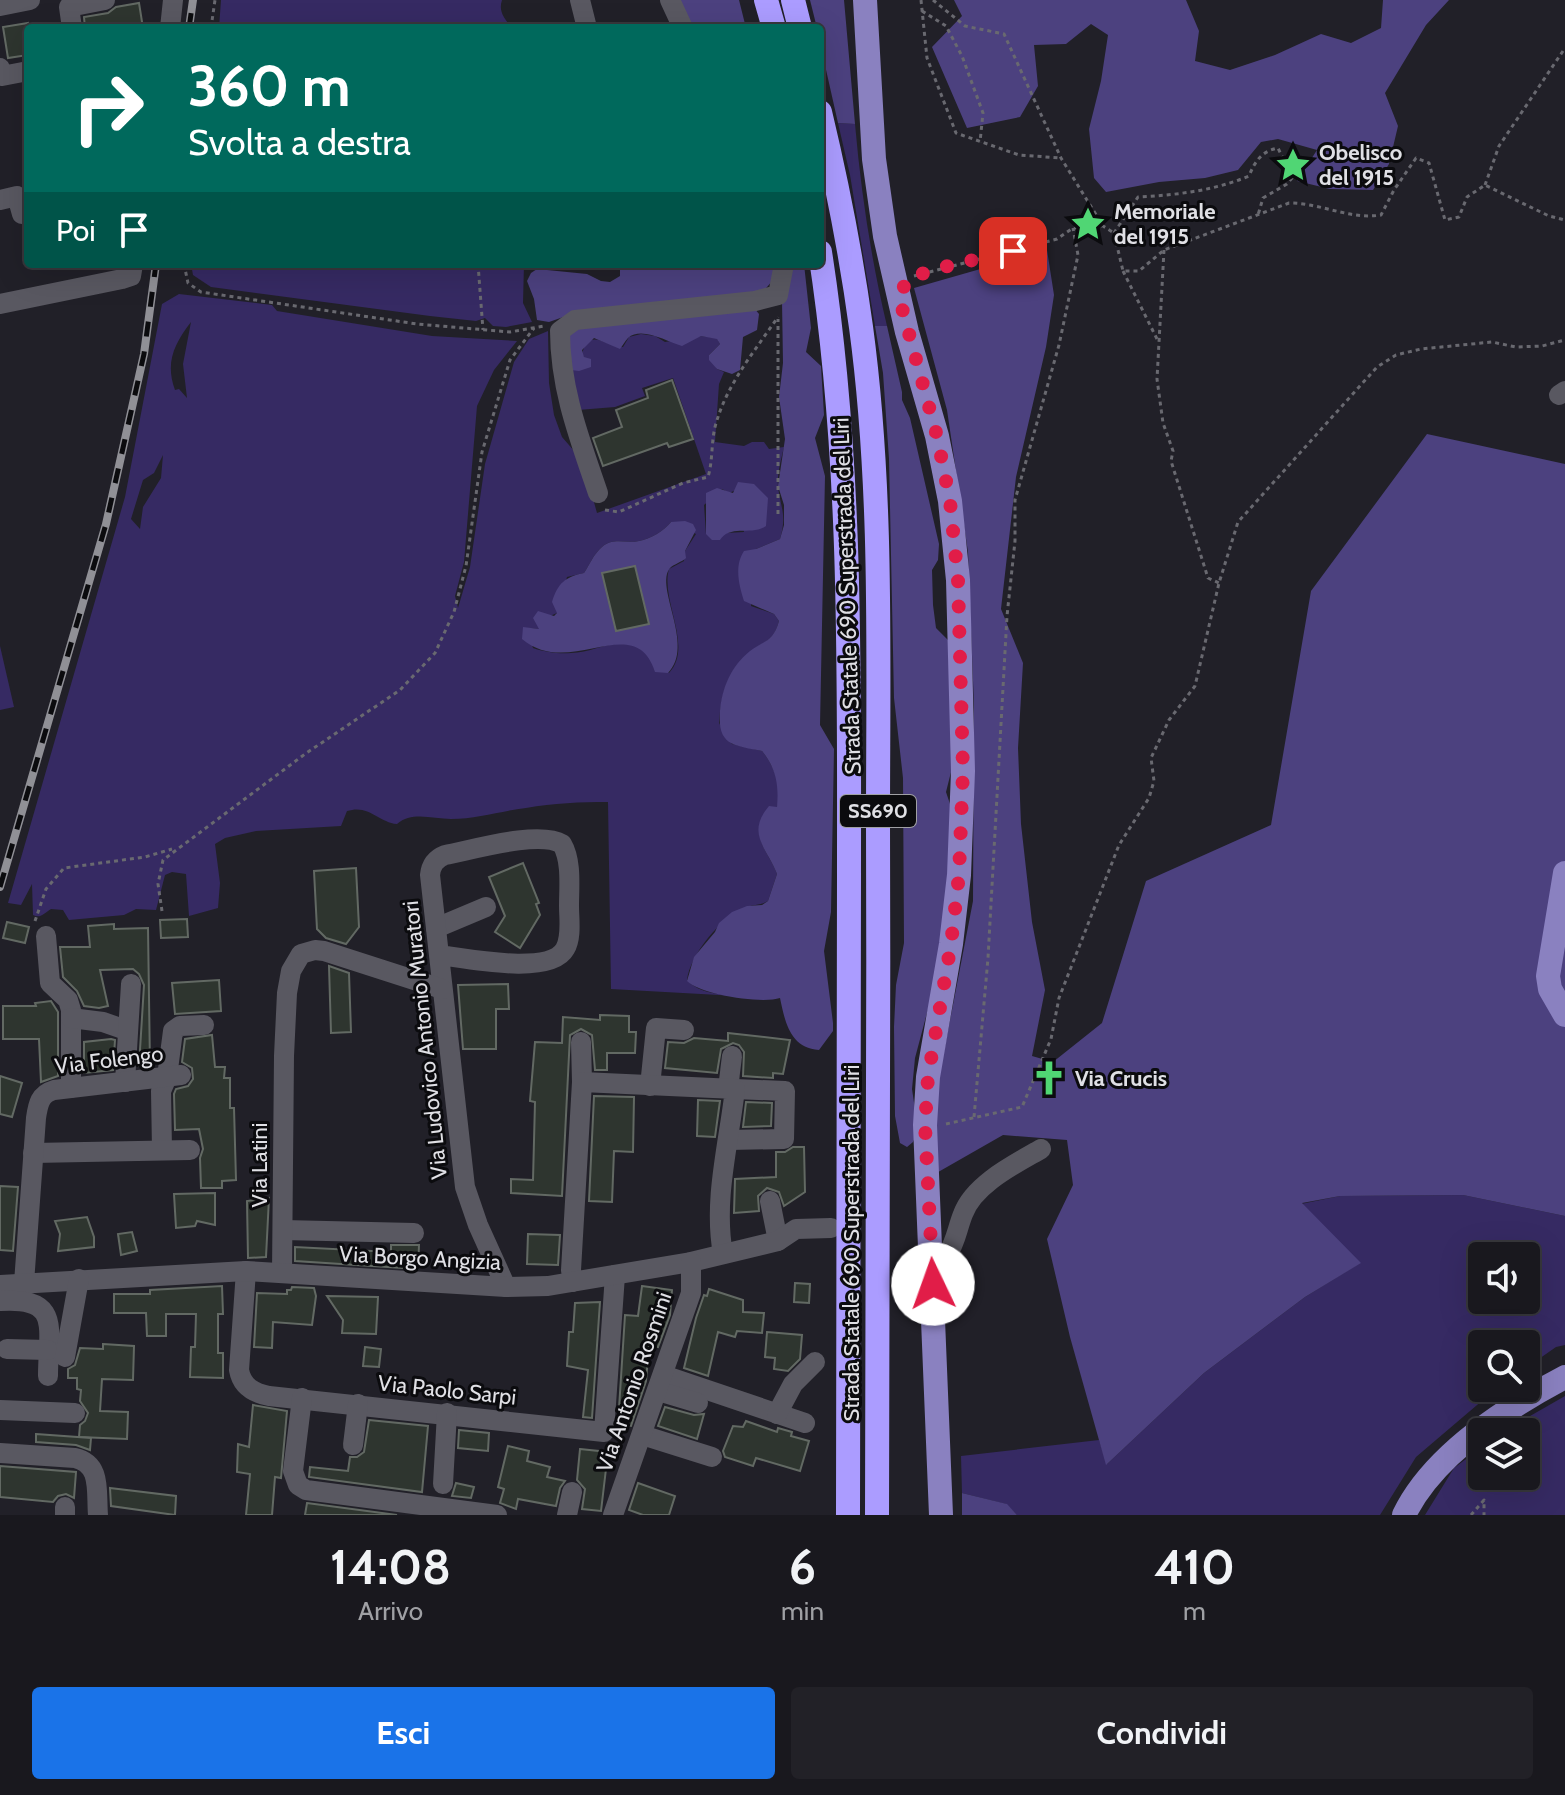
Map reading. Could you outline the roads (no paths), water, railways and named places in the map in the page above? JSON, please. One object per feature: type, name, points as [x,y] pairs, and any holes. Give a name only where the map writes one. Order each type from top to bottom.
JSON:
[{"type":"highway","points":[[766,0],[773,24]]},
{"type":"highway","points":[[793,0],[799,24]]},
{"type":"highway","name":"Strada Statale 690 Superstrada del Liri","points":[[824,128],[840,194],[862,329],[874,476],[878,718],[877,1515]]},
{"type":"highway","name":"Strada Statale 690 Superstrada del Liri","points":[[822,268],[837,373],[849,633],[848,1515]]},
{"type":"main road","points":[[865,0],[874,159],[885,236],[937,436],[950,501],[958,580],[963,771],[959,875],[951,944],[928,1077],[925,1125],[941,1515]]},
{"type":"main road","points":[[1565,873],[1548,976],[1550,989],[1565,1015]]},
{"type":"main road","points":[[1404,1515],[1430,1478],[1457,1451],[1516,1403],[1565,1377]]},
{"type":"street","points":[[71,24],[69,7],[105,0]]},
{"type":"street","points":[[170,24],[173,0]]},
{"type":"street","points":[[580,0],[586,24]]},
{"type":"street","points":[[670,0],[681,24]]},
{"type":"street","points":[[0,6],[30,1]]},
{"type":"street","points":[[0,68],[2,76],[24,78]]},
{"type":"street","points":[[0,200],[17,196],[24,214]]},
{"type":"street","points":[[0,304],[122,279],[131,276],[132,268]]},
{"type":"street","points":[[598,493],[570,410],[560,362],[560,331],[575,320],[755,301],[778,295],[783,268]]},
{"type":"street","name":"Via Ludovico Antonio Muratori","points":[[439,955],[527,964],[552,960],[562,954],[568,944],[569,932],[565,848],[558,842],[538,839],[445,855],[433,863],[430,875],[465,1187],[506,1287]]},
{"type":"street","points":[[436,928],[486,907]]},
{"type":"street","points":[[40,932],[50,983],[68,1000],[71,1088]]},
{"type":"street","name":"Via Latini","points":[[282,1273],[284,1056],[289,980],[295,961],[301,954],[315,950],[339,954],[442,989]]},
{"type":"street","points":[[125,1082],[131,984]]},
{"type":"street","points":[[71,1018],[103,1022],[126,1030]]},
{"type":"street","points":[[162,1150],[161,1091],[174,1076],[173,1031],[180,1026],[204,1025]]},
{"type":"street","points":[[650,1086],[656,1028],[684,1030]]},
{"type":"street","points":[[573,1282],[581,1042]]},
{"type":"street","points":[[723,1254],[719,1235],[720,1205],[729,1140],[732,1056]]},
{"type":"street","name":"Via Folengo","points":[[24,1283],[40,1100],[46,1093],[71,1088],[174,1076]]},
{"type":"street","points":[[582,1082],[785,1091],[784,1139],[729,1140]]},
{"type":"street","points":[[931,1259],[947,1255],[955,1243],[964,1211],[992,1177],[1041,1149]]},
{"type":"street","points":[[33,1153],[190,1150]]},
{"type":"street","points":[[770,1201],[778,1241]]},
{"type":"street","name":"Via Borgo Angizia","points":[[0,1285],[246,1271],[506,1287],[573,1282],[691,1262],[778,1241],[796,1229],[831,1228]]},
{"type":"street","points":[[283,1230],[414,1233]]},
{"type":"street","name":"Via Antonio Rosmini","points":[[617,1514],[691,1293],[691,1262]]},
{"type":"street","name":"Via Paolo Sarpi","points":[[246,1271],[240,1375],[253,1392],[604,1432],[615,1275]]},
{"type":"street","points":[[48,1376],[79,1279]]},
{"type":"street","points":[[0,1301],[22,1299],[42,1308],[56,1353]]},
{"type":"street","points":[[7,1349],[56,1353]]},
{"type":"street","points":[[777,1414],[793,1384],[815,1362]]},
{"type":"street","points":[[660,1383],[698,1403]]},
{"type":"street","points":[[660,1383],[737,1409],[777,1414],[805,1423]]},
{"type":"street","points":[[302,1398],[293,1471],[298,1485],[306,1490],[497,1515]]},
{"type":"street","points":[[353,1445],[358,1404]]},
{"type":"street","points":[[0,1410],[75,1413]]},
{"type":"street","points":[[443,1484],[447,1413]]},
{"type":"street","points":[[642,1435],[712,1457]]},
{"type":"street","points":[[0,1453],[86,1461],[95,1472],[98,1515]]},
{"type":"street","points":[[567,1515],[572,1492]]},
{"type":"railway","points":[[190,24],[193,0]]},
{"type":"railway","points":[[0,887],[106,524],[144,354],[155,268]]},
{"type":"place","name":"Obelisco del 1915","points":[[1293,165]]},
{"type":"place","name":"Memoriale del 1915","points":[[1088,224]]},
{"type":"place","name":"Via Crucis","points":[[1049,1078]]}]
